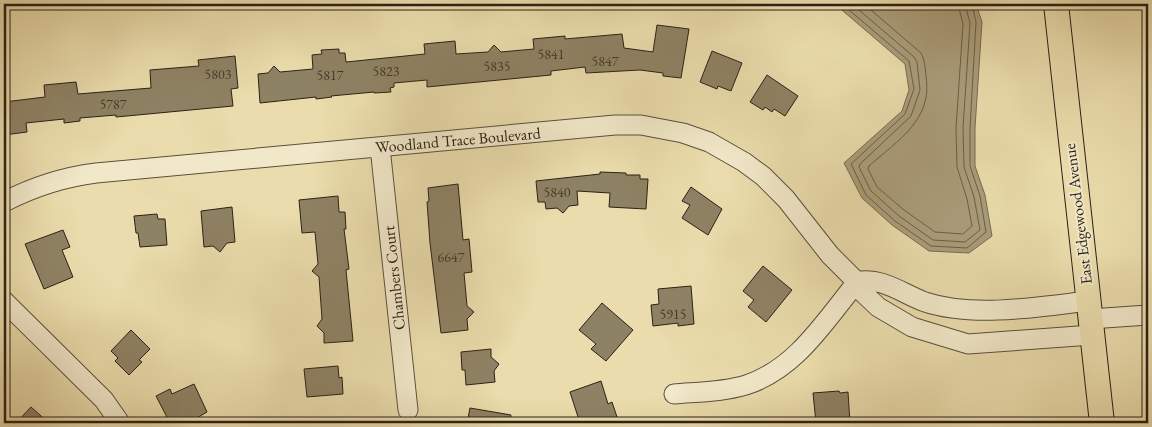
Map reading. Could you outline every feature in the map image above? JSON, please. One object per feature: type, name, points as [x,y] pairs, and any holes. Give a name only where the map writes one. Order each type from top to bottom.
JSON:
[{"type":"main road","name":"East Edgewood Avenue","points":[[1056,4],[1102,423]]},
{"type":"street","name":"Woodland Trace Boulevard","points":[[4,202],[37,187],[85,174],[615,125],[641,126],[683,133],[725,150],[763,176],[786,199],[830,255],[857,282],[859,289],[878,307],[912,327],[968,344],[1002,343],[1090,319]]},
{"type":"street","name":"Chambers Court","points":[[380,147],[408,410]]},
{"type":"street","points":[[674,394],[747,385],[770,375],[796,356],[857,282],[866,280],[887,284],[926,302],[985,310],[1028,308],[1090,319],[1148,315]]},
{"type":"street","points":[[4,300],[104,400],[120,423]]},
{"type":"water","points":[[976,4],[982,22],[975,128],[975,166],[985,195],[992,236],[969,253],[929,251],[892,225],[862,198],[844,163],[902,111],[909,90],[905,64],[836,5]]},
{"type":"building","points":[[657,25],[689,29],[681,78],[640,70],[586,73],[585,67],[551,71],[551,75],[427,87],[427,80],[394,83],[394,87],[390,88],[391,92],[260,103],[258,74],[268,73],[274,66],[280,72],[313,69],[312,55],[322,54],[321,50],[339,49],[339,53],[345,53],[346,62],[425,54],[424,44],[455,41],[456,54],[488,52],[494,45],[501,52],[534,49],[533,39],[565,36],[565,39],[622,34],[624,48],[653,52]]},
{"type":"building","points":[[712,51],[742,63],[731,91],[718,86],[717,89],[700,82]]},
{"type":"building","points":[[235,56],[238,88],[231,89],[233,106],[116,117],[116,115],[80,118],[80,121],[64,123],[64,119],[26,123],[27,132],[4,135],[4,102],[45,97],[44,85],[76,82],[78,94],[151,88],[150,70],[199,66],[198,60]]},
{"type":"building","points":[[767,75],[798,96],[785,116],[774,109],[772,112],[765,107],[763,110],[750,102]]},
{"type":"building","points":[[600,172],[640,175],[640,179],[648,179],[646,209],[609,207],[610,193],[577,191],[578,205],[569,206],[563,213],[557,208],[546,209],[545,202],[538,202],[536,181],[600,174]]},
{"type":"building","points":[[458,184],[463,240],[469,239],[472,272],[464,273],[467,306],[474,312],[467,319],[468,330],[441,333],[430,243],[427,202],[429,201],[428,188]]},
{"type":"building","points":[[691,187],[722,209],[708,235],[682,218],[690,205],[682,201]]},
{"type":"building","points":[[338,196],[339,212],[345,212],[346,229],[344,229],[349,269],[346,270],[353,341],[324,343],[324,333],[317,326],[322,319],[319,277],[312,271],[318,264],[315,232],[302,233],[299,200]]},
{"type":"building","points":[[232,207],[235,242],[227,243],[220,252],[213,246],[204,247],[201,211]]},
{"type":"building","points":[[157,214],[158,219],[165,219],[167,245],[140,247],[134,216]]},
{"type":"building","points":[[63,230],[70,247],[62,250],[73,277],[44,289],[25,244]]},
{"type":"building","points":[[763,266],[792,290],[766,322],[748,307],[754,300],[743,291]]},
{"type":"building","points":[[691,286],[694,324],[678,326],[678,323],[653,326],[651,305],[659,304],[658,289]]},
{"type":"building","points":[[602,303],[633,330],[606,361],[591,349],[596,344],[579,330]]},
{"type":"building","points":[[131,330],[150,349],[139,360],[142,362],[129,375],[115,361],[118,358],[111,351]]},
{"type":"building","points":[[491,349],[491,357],[499,364],[494,371],[495,382],[466,385],[465,370],[462,370],[461,352]]},
{"type":"building","points":[[338,366],[339,378],[342,377],[343,394],[307,397],[304,369]]},
{"type":"building","points":[[601,381],[608,404],[612,402],[618,420],[607,423],[580,423],[570,392]]},
{"type":"building","points":[[194,384],[207,412],[188,423],[170,423],[156,396],[170,389],[172,394]]},
{"type":"building","points":[[839,391],[840,393],[848,392],[850,423],[816,423],[813,393]]},
{"type":"building","points":[[31,407],[49,423],[16,423]]},
{"type":"building","points":[[470,408],[511,415],[510,423],[467,423]]}]
